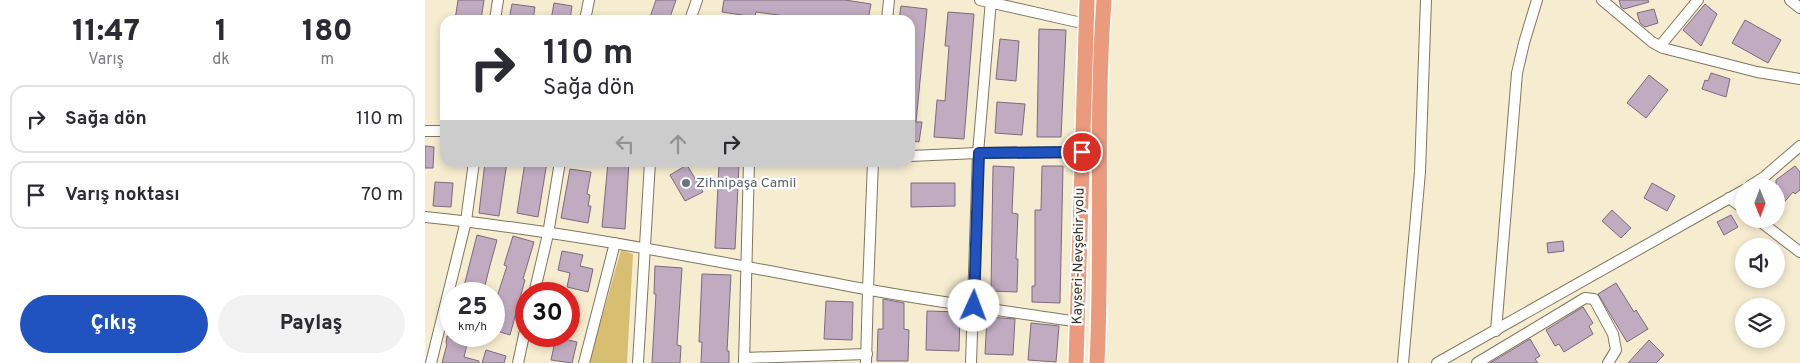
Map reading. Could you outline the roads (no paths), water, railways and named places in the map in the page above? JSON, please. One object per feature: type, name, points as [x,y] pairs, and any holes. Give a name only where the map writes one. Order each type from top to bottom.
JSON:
[{"type":"highway","name":"Kayseri-Nevşehir yolu","points":[[1076,363],[1087,0]]},
{"type":"highway","name":"Kayseri-Nevşehir yolu","points":[[1097,363],[1099,324],[1100,126],[1104,0]]},
{"type":"street","points":[[496,15],[498,0]]},
{"type":"street","points":[[586,15],[589,0]]},
{"type":"street","points":[[692,15],[697,0]]},
{"type":"street","points":[[888,15],[889,0]]},
{"type":"street","points":[[980,0],[1086,24]]},
{"type":"street","points":[[1403,363],[1421,172],[1426,0]]},
{"type":"street","points":[[1496,331],[1517,73],[1537,0]]},
{"type":"street","points":[[1602,0],[1652,42],[1660,46],[1757,72],[1800,79]]},
{"type":"street","points":[[1660,46],[1698,0]]},
{"type":"street","points":[[1790,0],[1800,8]]},
{"type":"street","points":[[971,363],[979,153],[991,1]]},
{"type":"street","points":[[425,130],[440,132]]},
{"type":"street","points":[[1762,178],[1800,146]]},
{"type":"street","points":[[915,156],[1082,152]]},
{"type":"street","points":[[431,363],[466,221],[473,167]]},
{"type":"street","points":[[537,282],[548,234],[559,167]]},
{"type":"street","points":[[638,363],[650,167]]},
{"type":"street","points":[[749,167],[744,361],[867,358],[867,289],[873,167]]},
{"type":"street","points":[[1437,363],[1735,195]]},
{"type":"street","points":[[1729,198],[1735,202]]},
{"type":"street","points":[[425,217],[466,221],[644,248],[867,289],[1078,322]]},
{"type":"street","points":[[1769,228],[1800,252]]},
{"type":"street","points":[[584,363],[615,244]]},
{"type":"street","points":[[1477,363],[1585,298],[1593,299],[1613,334],[1616,350],[1608,363]]},
{"type":"street","points":[[518,363],[521,347]]},
{"type":"place","name":"Zihnipaşa Camii","points":[[686,183]]}]
